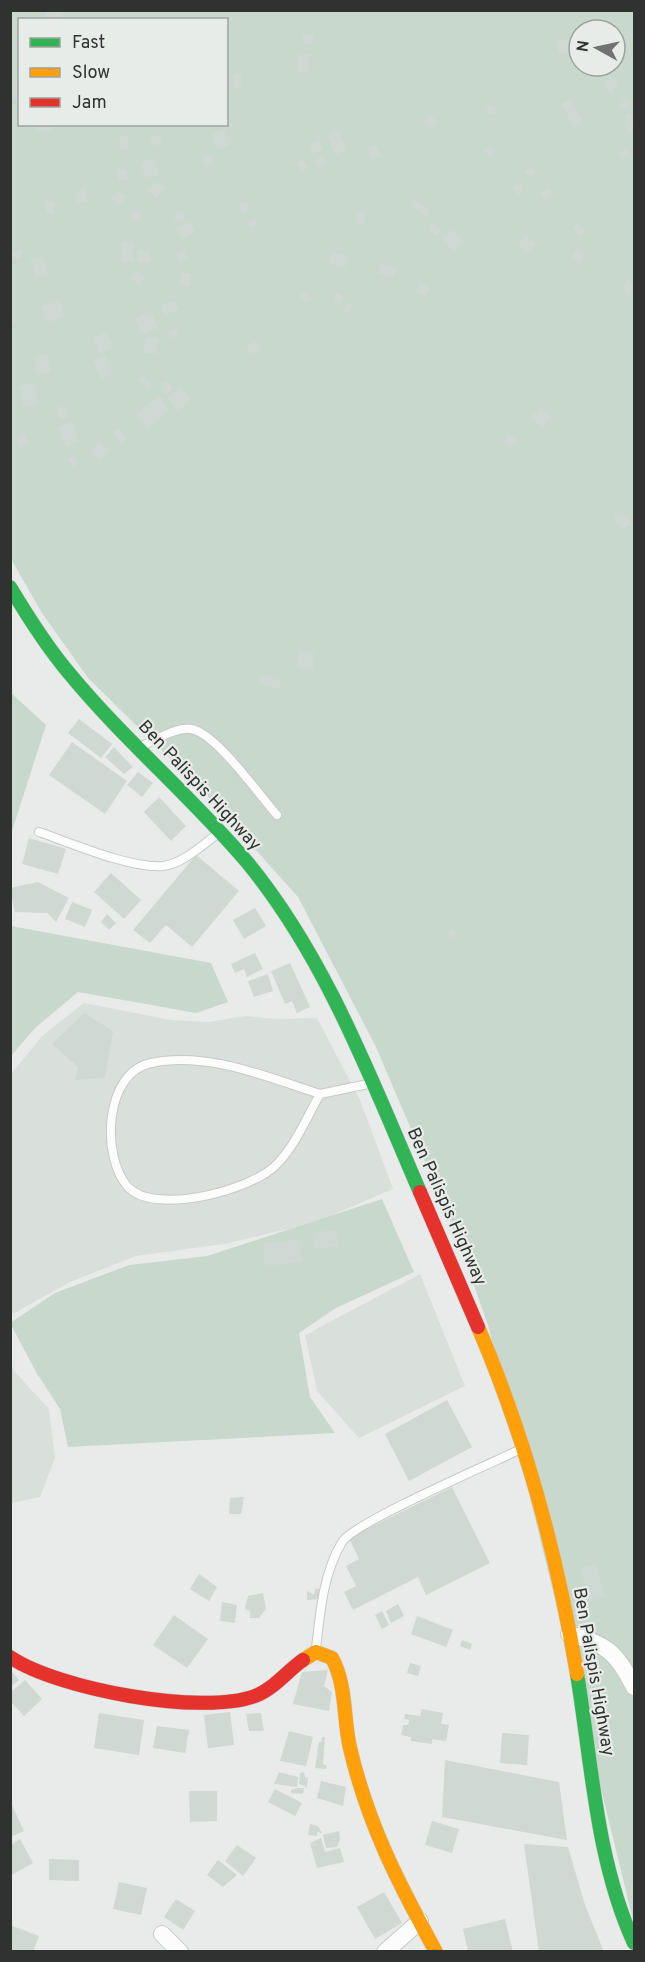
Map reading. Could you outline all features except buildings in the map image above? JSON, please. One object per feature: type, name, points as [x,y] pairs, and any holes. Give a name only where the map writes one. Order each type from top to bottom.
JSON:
[{"type":"main road","name":"Ben Palispis Highway","points":[[10,587],[32,626],[67,672],[221,831],[276,902],[302,941],[351,1032],[483,1335],[525,1447],[551,1539],[606,1861],[619,1910],[634,1943]]},
{"type":"main road","points":[[10,1657],[26,1669],[48,1678],[160,1700],[197,1703],[229,1702],[257,1695],[316,1652],[332,1658],[340,1673],[351,1747],[374,1827],[389,1864],[436,1952]]},
{"type":"street","points":[[569,1634],[592,1640],[608,1648],[624,1667],[634,1687]]},
{"type":"street","points":[[385,1952],[420,1921]]},
{"type":"street","points":[[162,1934],[180,1952]]},
{"type":"lane","points":[[139,747],[178,731],[192,729],[212,740],[277,815]]},
{"type":"lane","points":[[39,832],[119,859],[165,866],[180,860],[221,831]]},
{"type":"lane","points":[[320,1094],[278,1164],[265,1175],[246,1184],[222,1192],[163,1200],[145,1197],[130,1189],[118,1174],[112,1154],[110,1128],[117,1097],[123,1081],[134,1070],[148,1063],[172,1060],[212,1063],[261,1075],[320,1094],[373,1083]]},
{"type":"lane","points":[[316,1652],[324,1590],[330,1567],[348,1534],[525,1447]]},
{"type":"shaded area","points":[[84,1003],[171,1020],[209,1022],[245,1016],[278,1019],[317,1018],[360,1100],[393,1189],[314,1223],[224,1244],[136,1256],[70,1282],[11,1315],[11,1074],[42,1036]]},
{"type":"shaded area","points":[[420,1274],[465,1386],[359,1438],[317,1391],[305,1335]]},
{"type":"shaded area","points":[[11,1363],[14,1371],[49,1409],[55,1458],[40,1497],[11,1503]]},
{"type":"green space","points":[[11,11],[634,11],[634,1924],[488,1325],[456,1235],[376,1047],[298,897],[199,787],[88,678],[42,613],[11,559]]},
{"type":"green space","points":[[11,693],[46,725],[11,834]]},
{"type":"green space","points":[[11,926],[211,963],[228,1002],[196,1013],[78,992],[35,1028],[11,1056]]},
{"type":"green space","points":[[382,1199],[414,1272],[336,1308],[299,1333],[310,1397],[335,1433],[68,1447],[60,1409],[36,1372],[10,1323],[55,1293],[129,1265],[207,1256]]},
{"type":"traffic: fast","points":[[10,587],[45,642],[90,698],[226,838],[275,899],[324,979],[345,1021],[420,1192]]},
{"type":"traffic: fast","points":[[577,1674],[603,1845],[621,1911],[634,1943]]},
{"type":"traffic: slow","points":[[478,1327],[511,1412],[538,1498],[560,1585],[577,1674]]},
{"type":"traffic: slow","points":[[303,1660],[316,1652],[332,1658],[340,1680],[350,1748],[366,1803],[397,1878],[436,1952]]},
{"type":"traffic: jam","points":[[420,1192],[478,1327]]},
{"type":"traffic: jam","points":[[10,1657],[32,1669],[94,1689],[166,1701],[201,1703],[231,1701],[255,1696],[303,1660]]}]
